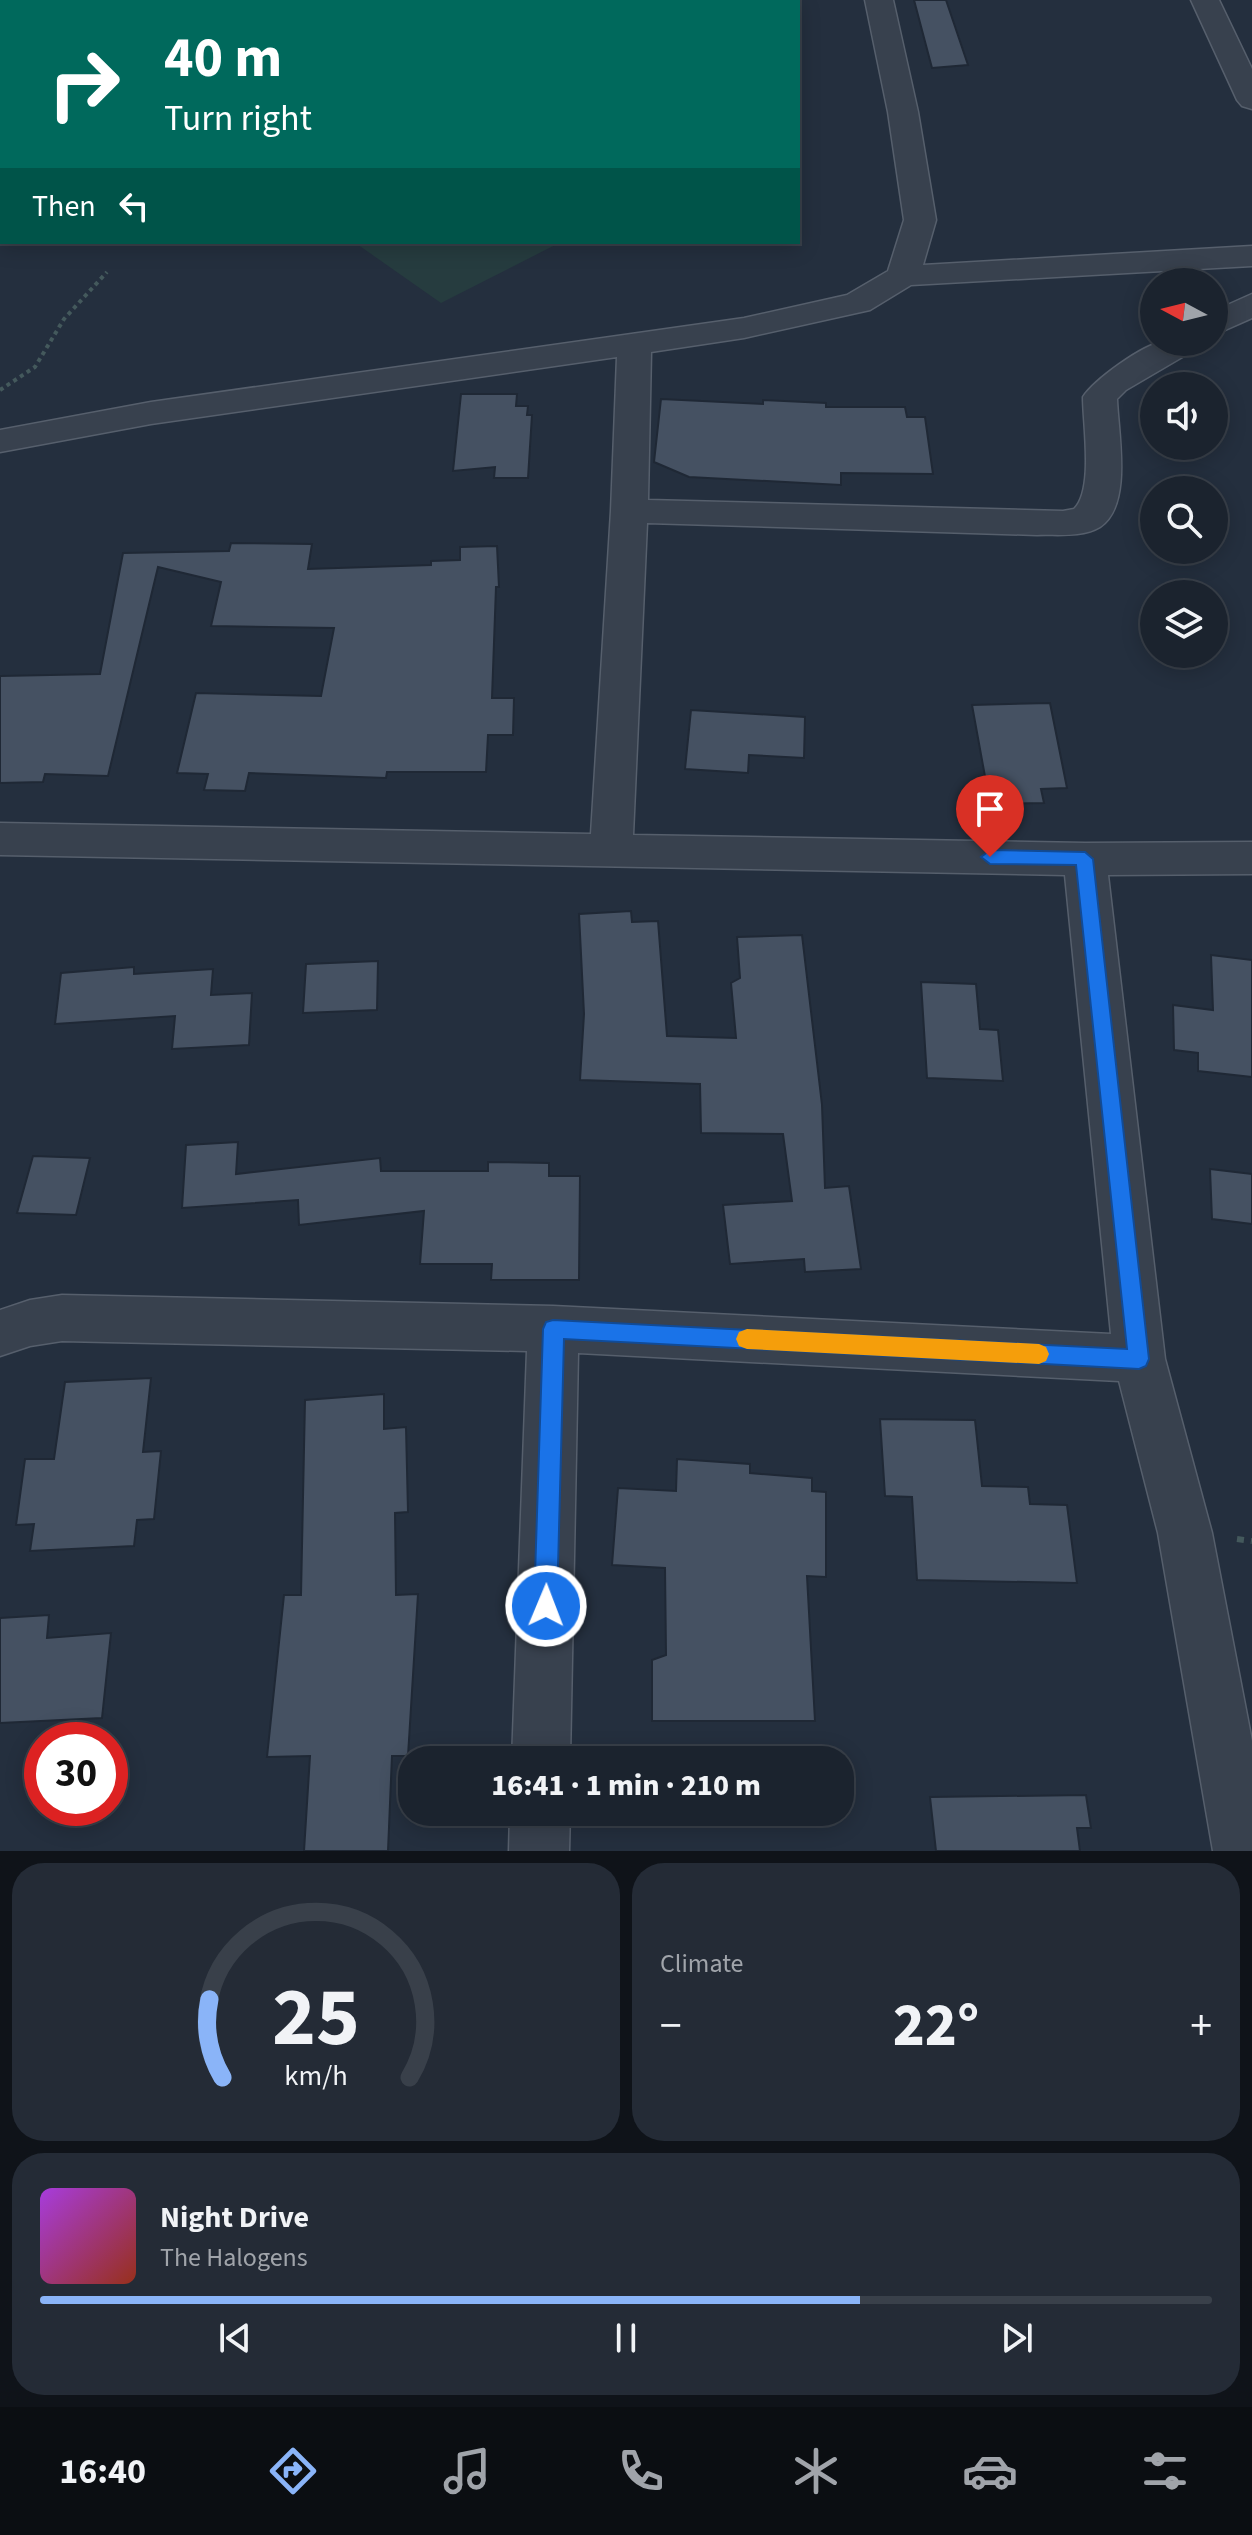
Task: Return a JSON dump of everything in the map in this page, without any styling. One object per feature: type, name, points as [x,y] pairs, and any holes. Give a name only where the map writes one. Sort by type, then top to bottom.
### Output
[{"type":"street","points":[[879,0],[903,112],[920,220],[903,276]]},
{"type":"street","points":[[1205,0],[1252,100]]},
{"type":"street","points":[[0,441],[151,413],[744,328],[858,303],[903,276],[1252,256]]},
{"type":"street","points":[[1228,317],[1252,304]]},
{"type":"street","points":[[611,850],[629,511],[634,343]]},
{"type":"street","points":[[629,511],[1037,523],[1086,520],[1099,508],[1102,487],[1100,397],[1114,383],[1160,356]]},
{"type":"street","points":[[0,839],[1085,859],[1252,858]]},
{"type":"street","points":[[1085,859],[1139,1359],[1185,1533],[1243,1851]]},
{"type":"street","points":[[0,1333],[30,1323],[62,1318],[553,1329],[1139,1359]]},
{"type":"street","points":[[541,1746],[553,1329]]},
{"type":"street","points":[[539,1851],[540,1826]]},
{"type":"path","points":[[0,390],[35,367],[64,319],[107,272]]},
{"type":"green space","points":[[357,244],[557,244],[441,303]]},
{"type":"building","points":[[914,0],[946,0],[968,65],[932,68]]},
{"type":"building","points":[[461,394],[517,394],[516,406],[528,406],[527,415],[532,415],[528,478],[494,478],[495,467],[453,471]]},
{"type":"building","points":[[661,399],[763,404],[763,400],[826,403],[826,407],[905,407],[907,417],[925,417],[933,474],[841,473],[841,485],[689,477],[654,462]]},
{"type":"building","points":[[231,543],[312,544],[308,569],[431,565],[431,561],[460,560],[460,547],[497,546],[499,587],[496,587],[492,698],[514,698],[513,735],[488,735],[486,772],[387,772],[386,778],[249,773],[245,791],[204,790],[208,774],[177,773],[196,693],[321,696],[334,628],[211,626],[221,582],[158,567],[108,776],[45,774],[43,782],[0,783],[0,676],[100,674],[123,553],[229,551]]},
{"type":"building","points":[[1050,703],[1067,788],[1041,789],[1044,803],[990,804],[972,705]]},
{"type":"building","points":[[691,710],[805,717],[804,758],[749,755],[748,773],[685,769]]},
{"type":"building","points":[[631,911],[632,922],[658,921],[667,1036],[736,1038],[731,983],[740,978],[737,937],[802,935],[822,1105],[825,1188],[849,1186],[861,1269],[805,1272],[804,1259],[730,1264],[723,1205],[792,1201],[783,1134],[701,1133],[700,1084],[580,1080],[584,1014],[579,914]]},
{"type":"building","points":[[1211,955],[1252,960],[1252,1077],[1198,1071],[1198,1053],[1174,1050],[1173,1005],[1213,1010]]},
{"type":"building","points":[[378,961],[377,1010],[303,1013],[306,964]]},
{"type":"building","points":[[134,967],[134,974],[213,969],[211,995],[252,993],[249,1045],[172,1049],[175,1016],[55,1024],[61,973]]},
{"type":"building","points":[[921,982],[976,984],[980,1029],[998,1030],[1003,1081],[927,1078]]},
{"type":"building","points":[[238,1142],[236,1174],[380,1158],[381,1171],[488,1171],[488,1162],[549,1163],[549,1176],[580,1176],[579,1280],[491,1280],[492,1264],[420,1264],[424,1211],[299,1225],[298,1200],[182,1208],[186,1145]]},
{"type":"building","points":[[33,1156],[90,1158],[76,1215],[17,1213]]},
{"type":"building","points":[[1210,1169],[1252,1174],[1252,1224],[1212,1219]]},
{"type":"building","points":[[151,1378],[143,1452],[161,1451],[154,1519],[137,1520],[134,1546],[30,1551],[34,1524],[16,1525],[25,1459],[54,1459],[65,1382]]},
{"type":"building","points":[[384,1394],[384,1429],[406,1427],[408,1512],[395,1513],[396,1595],[418,1594],[409,1746],[398,1746],[398,1756],[392,1756],[388,1851],[304,1851],[310,1756],[267,1757],[284,1595],[301,1595],[305,1400]]},
{"type":"building","points":[[880,1419],[975,1420],[982,1486],[1028,1487],[1030,1504],[1067,1505],[1077,1583],[917,1580],[912,1497],[885,1496]]},
{"type":"building","points":[[677,1459],[750,1464],[750,1473],[812,1478],[812,1491],[826,1492],[826,1577],[807,1576],[815,1721],[652,1721],[652,1660],[666,1655],[665,1568],[612,1565],[618,1488],[676,1491]]},
{"type":"building","points":[[49,1615],[47,1638],[111,1633],[102,1718],[0,1723],[0,1618]]},
{"type":"building","points":[[1086,1795],[1091,1828],[1077,1828],[1080,1851],[936,1851],[930,1797]]},
{"type":"slow traffic","points":[[747,1339],[1039,1354]]},
{"type":"route","points":[[546,1606],[553,1329],[1139,1359],[1085,859],[990,857]]}]
